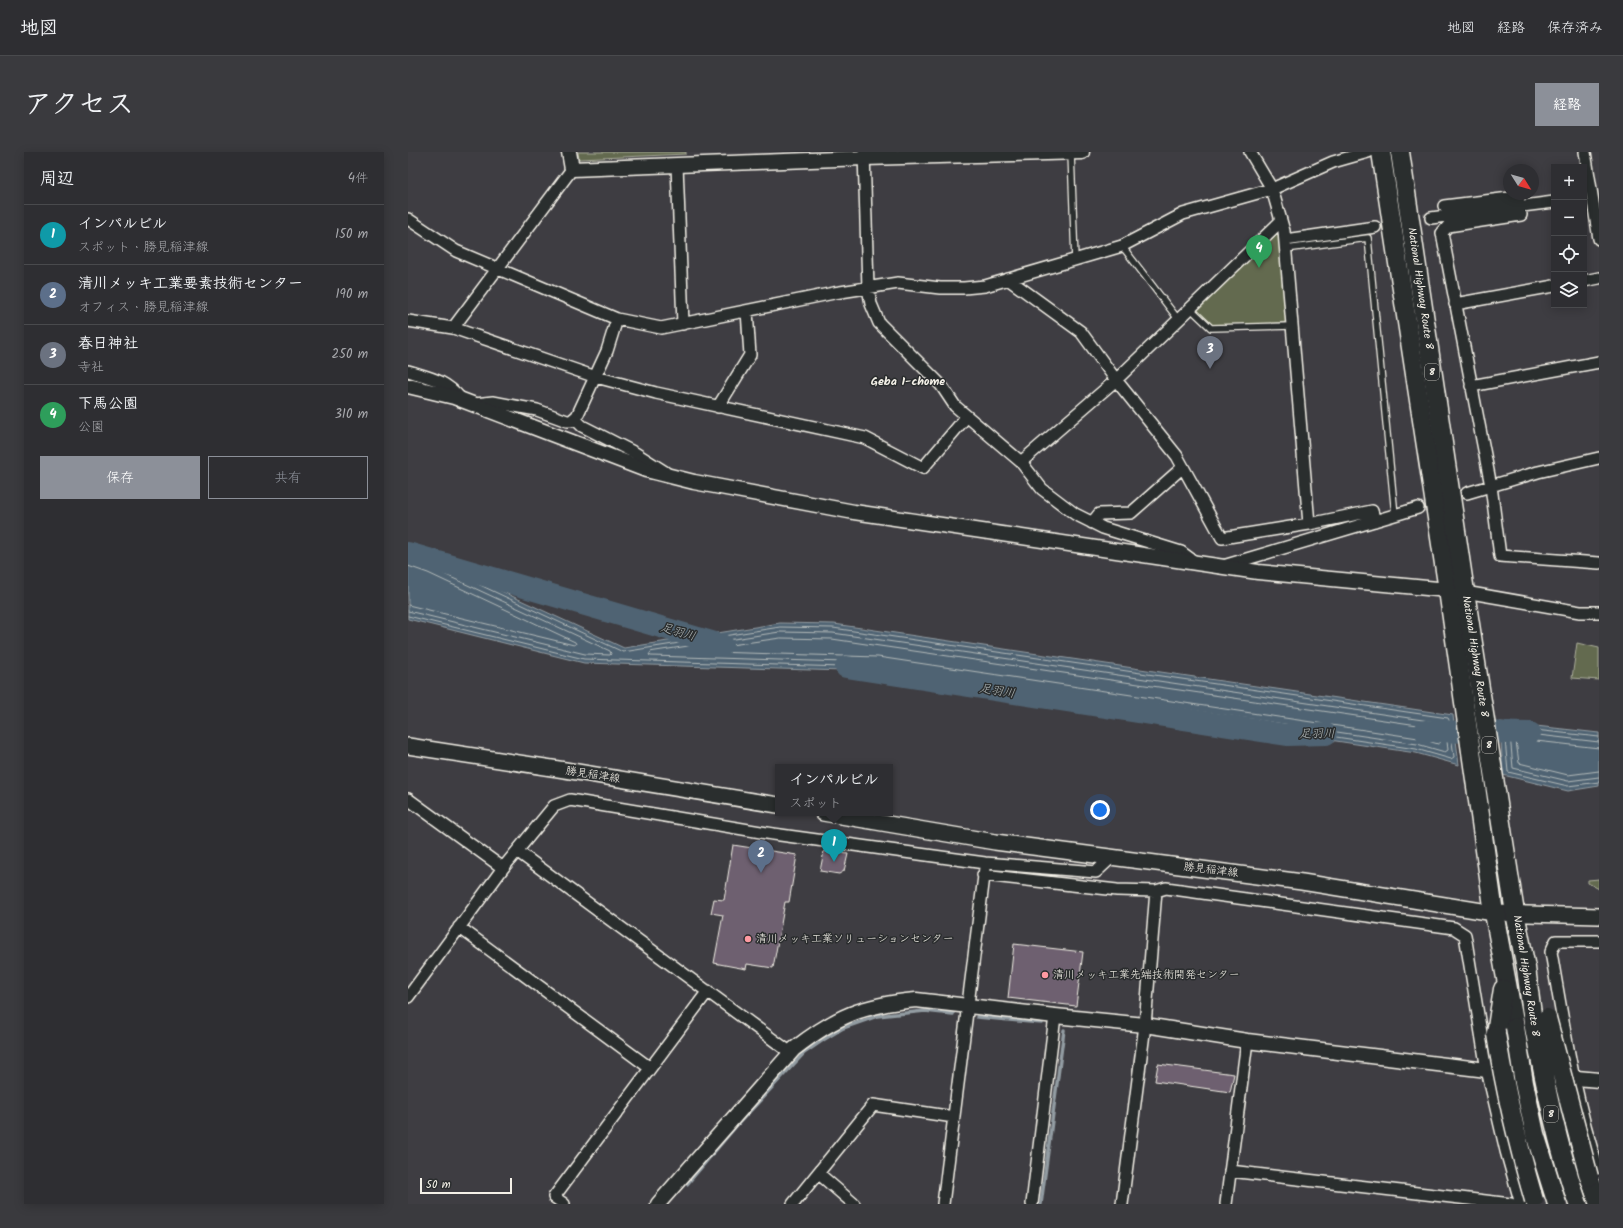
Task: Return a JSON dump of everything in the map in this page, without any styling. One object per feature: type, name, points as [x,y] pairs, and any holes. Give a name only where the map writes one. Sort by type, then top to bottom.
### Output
[{"type":"highway","name":"National Highway Route 8","points":[[1381,152],[1456,591],[1526,968],[1540,1020],[1552,1119],[1578,1204]]},
{"type":"highway","name":"National Highway Route 8","points":[[1400,152],[1456,591],[1493,905],[1524,1083],[1535,1134],[1557,1204]]},
{"type":"highway","name":"8","points":[[1505,976],[1496,1034],[1502,1071],[1530,1203]]},
{"type":"highway","points":[[1540,1020],[1594,1175],[1599,1204]]},
{"type":"main road","name":"勝見稲津線","points":[[408,746],[775,805]]},
{"type":"main road","name":"勝見稲津線","points":[[841,816],[995,842],[1302,882],[1599,916]]},
{"type":"street","points":[[454,328],[572,169],[569,152]]},
{"type":"street","points":[[572,169],[864,155],[1082,152]]},
{"type":"street","points":[[1250,152],[1272,189],[1286,245],[1309,524]]},
{"type":"street","points":[[408,220],[456,251],[498,269],[617,319],[661,328],[898,283],[940,288],[985,286],[1122,246],[1183,214],[1272,189],[1333,162],[1368,152]]},
{"type":"street","points":[[1585,152],[1599,239]]},
{"type":"street","points":[[864,155],[868,288],[871,304],[879,323],[940,385],[955,406],[1021,462],[1042,489],[1075,514],[1103,528],[1181,552],[1196,563]]},
{"type":"street","points":[[677,165],[683,324]]},
{"type":"street","points":[[1444,206],[1518,197],[1520,206],[1520,215],[1448,226],[1442,233],[1491,486],[1500,556],[1599,563]]},
{"type":"street","points":[[1431,218],[1551,202]]},
{"type":"street","points":[[1021,462],[1116,380],[1281,221]]},
{"type":"street","points":[[1286,245],[1375,227]]},
{"type":"street","points":[[1587,280],[1599,278]]},
{"type":"street","points":[[1008,279],[1081,332],[1116,380],[1177,456],[1222,538],[1309,524],[1372,511],[1375,521]]},
{"type":"street","points":[[1455,304],[1551,287]]},
{"type":"street","points":[[718,406],[750,355],[747,311]]},
{"type":"street","points":[[475,404],[492,402],[537,410],[567,421],[571,421],[576,416],[596,377],[607,351],[617,319]]},
{"type":"street","points":[[408,321],[454,328],[596,377],[656,393],[865,438],[923,468],[967,416]]},
{"type":"street","points":[[1471,386],[1599,362]]},
{"type":"street","points":[[408,371],[443,382],[461,399]]},
{"type":"street","points":[[408,386],[461,399],[646,470],[694,482],[854,512],[1196,563],[1353,582],[1456,591],[1580,612],[1599,612]]},
{"type":"street","points":[[576,416],[577,421],[582,426],[635,453],[671,476]]},
{"type":"street","points":[[1468,493],[1538,472],[1599,458]]},
{"type":"street","points":[[1092,523],[1099,514],[1131,513],[1183,467]]},
{"type":"street","points":[[1221,566],[1418,508]]},
{"type":"street","points":[[408,799],[503,868]]},
{"type":"street","points":[[408,997],[503,868],[554,806],[570,800],[773,834],[985,863],[1096,872],[1112,857]]},
{"type":"street","points":[[517,851],[791,1053]]},
{"type":"street","points":[[943,1204],[985,863]]},
{"type":"street","points":[[984,875],[1117,890],[1156,891],[1166,888],[1454,928],[1465,935],[1487,1070],[1506,1151],[1530,1203]]},
{"type":"street","points":[[1122,1204],[1145,1025],[1156,891]]},
{"type":"street","points":[[459,928],[650,1068]]},
{"type":"street","points":[[1594,1175],[1588,1140],[1573,1077],[1551,952],[1556,941],[1599,941]]},
{"type":"street","points":[[564,1204],[554,1197],[708,991]]},
{"type":"street","points":[[658,1204],[791,1053],[813,1034],[838,1019],[874,1006],[916,1000],[1145,1025],[1247,1041],[1487,1070],[1599,1080]]},
{"type":"street","points":[[1032,1204],[1055,1016]]},
{"type":"street","points":[[1226,1204],[1247,1041]]},
{"type":"street","points":[[793,1204],[873,1105],[954,1117]]},
{"type":"street","points":[[1230,1172],[1511,1204]]},
{"type":"street","points":[[818,1173],[854,1204]]},
{"type":"lane","points":[[1071,152],[1075,260]]},
{"type":"lane","points":[[1286,245],[1368,238],[1395,515]]},
{"type":"lane","points":[[1122,246],[1178,319]]},
{"type":"lane","points":[[1190,308],[1211,328],[1292,326]]},
{"type":"green space","points":[[578,152],[686,152],[686,154],[579,159]]},
{"type":"green space","points":[[1278,229],[1288,322],[1212,327],[1194,307]]},
{"type":"green space","points":[[1577,643],[1599,648],[1599,680],[1572,678]]},
{"type":"green space","points":[[1599,879],[1599,889],[1588,883],[1588,880]]},
{"type":"water","points":[[408,550],[434,560],[624,648],[780,623],[834,624],[1453,715],[1459,765],[1416,753],[876,672],[584,663],[408,619]]},
{"type":"water","points":[[1500,722],[1599,733],[1599,786],[1568,791],[1503,775]]},
{"type":"building","points":[[733,845],[797,855],[789,902],[785,902],[773,968],[747,964],[746,969],[714,963],[723,915],[711,913],[714,899],[724,900]]},
{"type":"building","points":[[824,851],[848,854],[844,871],[839,874],[820,871]]},
{"type":"building","name":"清川メッキ工業先端技術開発センター","points":[[1014,944],[1083,952],[1076,1006],[1008,998]]},
{"type":"building","points":[[1158,1064],[1234,1074],[1230,1092],[1155,1081]]},
{"type":"waterway","name":"足羽川","points":[[408,553],[722,645]]},
{"type":"waterway","name":"足羽川","points":[[846,667],[1287,735],[1326,734]]},
{"type":"waterway","name":"足羽川","points":[[1425,731],[1530,733]]},
{"type":"waterway","points":[[687,1184],[736,1126],[804,1053],[823,1040],[843,1028],[877,1016],[925,1011],[953,1014]]},
{"type":"waterway","points":[[977,1017],[1042,1023]]},
{"type":"waterway","points":[[1041,1204],[1064,1030]]},
{"type":"tunnel","points":[[1375,227],[1431,218]]},
{"type":"tunnel","points":[[1418,508],[1467,493]]},
{"type":"place","name":"下馬公園","points":[[1259,268]]},
{"type":"place","name":"春日神社","points":[[1210,369]]},
{"type":"place","name":"インパルビル","points":[[834,862]]},
{"type":"place","name":"清川メッキ工業要素技術センター","points":[[761,873]]},
{"type":"place","name":"清川メッキ工業ソリューションセンター","points":[[748,939]]},
{"type":"place","name":"清川メッキ工業先端技術開発センター","points":[[1045,975]]},
{"type":"district","name":"Geba 1-chome","points":[[908,381]]}]
